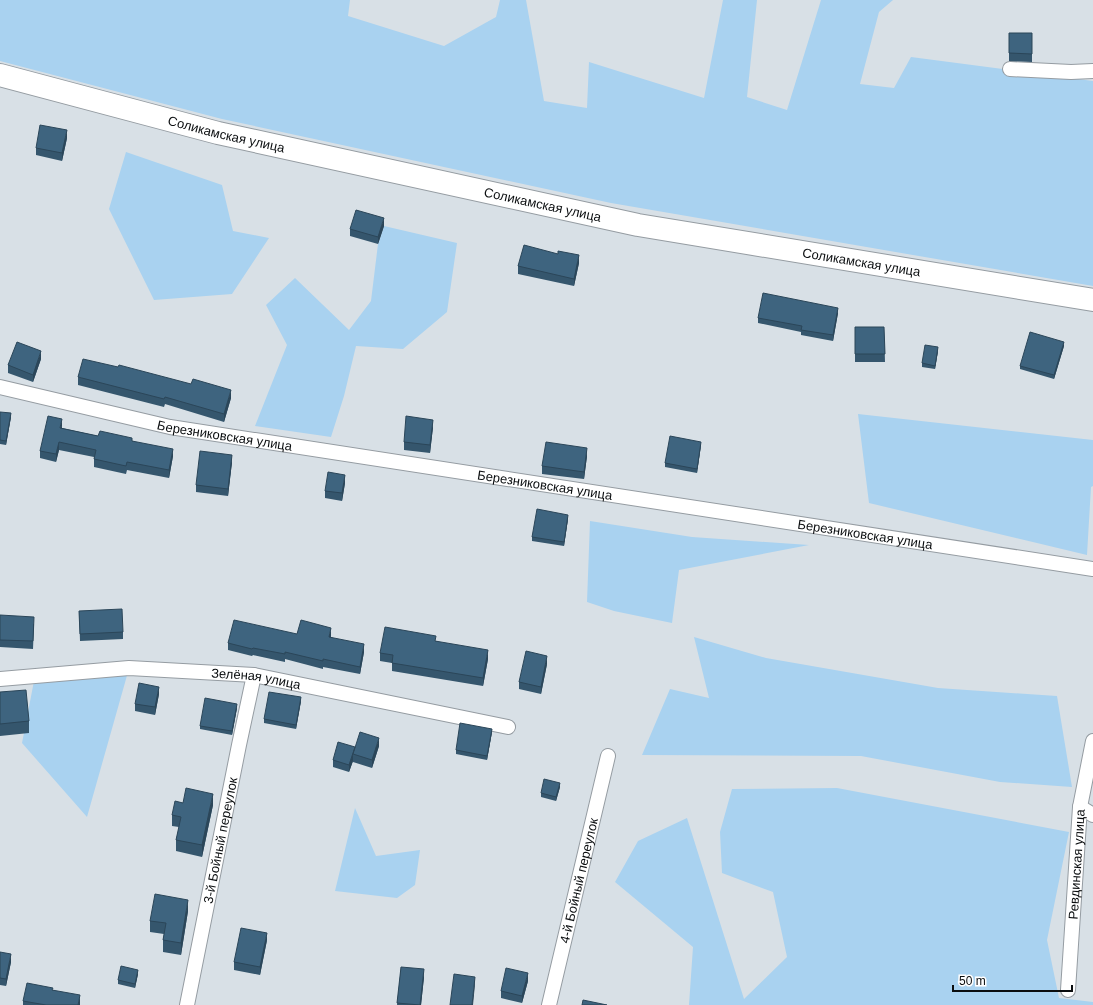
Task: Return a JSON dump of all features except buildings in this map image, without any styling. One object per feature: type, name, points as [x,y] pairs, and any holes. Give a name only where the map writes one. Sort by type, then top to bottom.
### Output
[{"type":"main road","name":"Соликамская улица","points":[[0,75],[218,133],[638,225],[1093,300]]},
{"type":"street","points":[[1010,69],[1071,72],[1093,71]]},
{"type":"street","name":"Березниковская улица","points":[[0,387],[170,427],[1093,569]]},
{"type":"street","name":"Зелёная улица","points":[[0,679],[129,668],[254,676],[508,727]]},
{"type":"street","name":"3-й Бойный переулок","points":[[187,1005],[254,676]]},
{"type":"street","name":"Ревдинская улица","points":[[1068,990],[1080,807],[1093,740]]},
{"type":"street","name":"4-й Бойный переулок","points":[[549,1005],[608,756]]},
{"type":"street","points":[[1080,807],[1093,815]]},
{"type":"shaded area","points":[[0,0],[350,0],[348,16],[444,46],[496,17],[500,0],[526,0],[544,101],[587,108],[589,62],[704,98],[723,0],[757,0],[747,97],[787,110],[821,0],[893,0],[879,12],[860,84],[894,88],[911,57],[1093,81],[1093,286],[611,203],[222,119],[0,61]]},
{"type":"shaded area","points":[[126,152],[222,185],[233,231],[269,238],[232,294],[154,300],[109,209]]},
{"type":"shaded area","points":[[384,226],[457,243],[447,312],[403,349],[356,346],[344,396],[331,437],[255,426],[287,345],[266,305],[295,278],[349,330],[371,301],[378,244]]},
{"type":"shaded area","points":[[858,414],[1093,440],[1093,486],[1091,487],[1087,555],[869,503]]},
{"type":"shaded area","points":[[590,521],[692,537],[809,545],[679,570],[672,623],[614,611],[587,602]]},
{"type":"shaded area","points":[[694,637],[766,658],[938,688],[1057,696],[1072,787],[1000,782],[861,756],[642,755],[670,689],[709,698]]},
{"type":"shaded area","points":[[128,672],[87,817],[22,743],[34,681]]},
{"type":"shaded area","points":[[837,788],[1069,832],[1047,940],[1059,998],[1093,1002],[1093,1005],[689,1005],[693,947],[615,882],[638,841],[687,818],[744,999],[787,957],[773,892],[722,873],[720,832],[732,789]]},
{"type":"shaded area","points":[[355,808],[376,856],[420,850],[415,885],[397,898],[335,891]]}]
